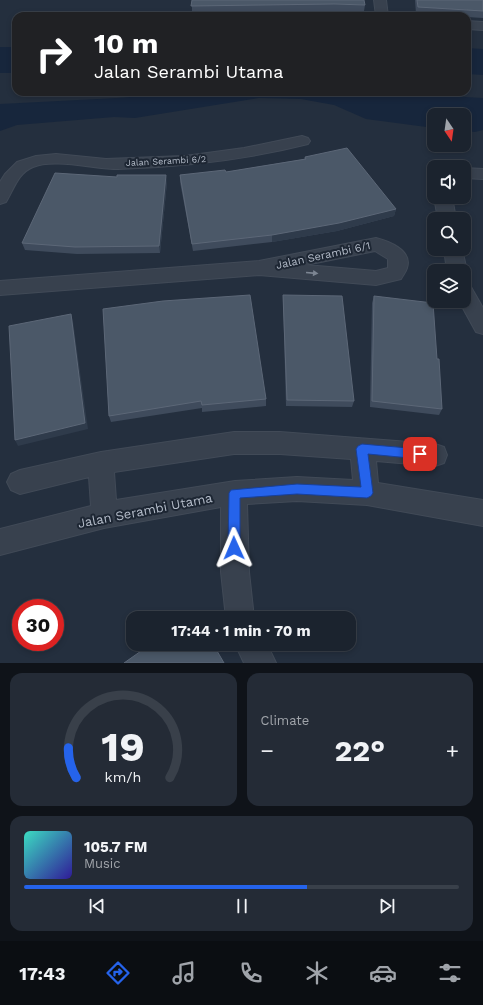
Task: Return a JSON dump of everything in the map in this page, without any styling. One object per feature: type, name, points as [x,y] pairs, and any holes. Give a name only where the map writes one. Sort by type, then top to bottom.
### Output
[{"type":"street","points":[[380,0],[382,12]]},
{"type":"street","points":[[471,25],[483,26]]},
{"type":"street","name":"Jalan Serambi 6/2","points":[[0,198],[13,173],[19,167],[38,160],[50,159],[106,164],[180,162],[251,153],[302,141]]},
{"type":"street","points":[[471,173],[483,174]]},
{"type":"street","name":"Jalan Serambi 6/1","points":[[0,288],[259,268],[376,244],[393,252],[398,261],[398,268],[394,274],[376,278],[259,268]]},
{"type":"street","points":[[471,291],[483,292]]},
{"type":"street","points":[[471,304],[483,326]]},
{"type":"street","points":[[20,482],[101,463],[187,448],[234,444],[280,443],[435,455]]},
{"type":"street","points":[[362,449],[367,493]]},
{"type":"street","points":[[101,463],[104,515]]},
{"type":"street","name":"Jalan Serambi Utama","points":[[0,542],[104,515],[235,493],[297,489],[367,493],[483,513]]},
{"type":"street","points":[[235,493],[235,592],[239,611]]},
{"type":"street","points":[[254,651],[261,663]]},
{"type":"water","points":[[0,47],[12,47],[12,73],[0,73]]},
{"type":"water","points":[[471,48],[483,49],[483,75],[471,74]]},
{"type":"water","points":[[142,96],[448,96],[483,98],[483,130],[471,132],[471,108],[427,108],[427,127],[366,119],[334,105],[301,99],[259,98],[135,118],[114,117],[17,125],[0,131],[0,104]]},
{"type":"building","points":[[192,0],[364,0],[365,5],[191,6]]},
{"type":"building","points":[[417,0],[483,0],[483,11],[418,7]]},
{"type":"building","points":[[347,148],[396,209],[339,223],[272,235],[192,244],[180,175],[225,170],[226,172],[306,159],[305,157]]},
{"type":"building","points":[[55,173],[117,177],[117,175],[166,175],[159,246],[75,247],[22,243]]},
{"type":"building","points":[[250,295],[266,399],[202,405],[201,401],[109,416],[103,309],[163,301]]},
{"type":"building","points":[[283,295],[342,296],[354,401],[287,400]]},
{"type":"building","points":[[374,296],[427,302],[427,308],[433,308],[437,359],[439,359],[442,409],[372,401]]},
{"type":"building","points":[[71,314],[85,423],[15,440],[9,326]]},
{"type":"building","points":[[141,651],[217,651],[224,663],[124,663]]},
{"type":"route","points":[[234,548],[235,493],[297,489],[367,493],[362,449],[420,454]]}]
